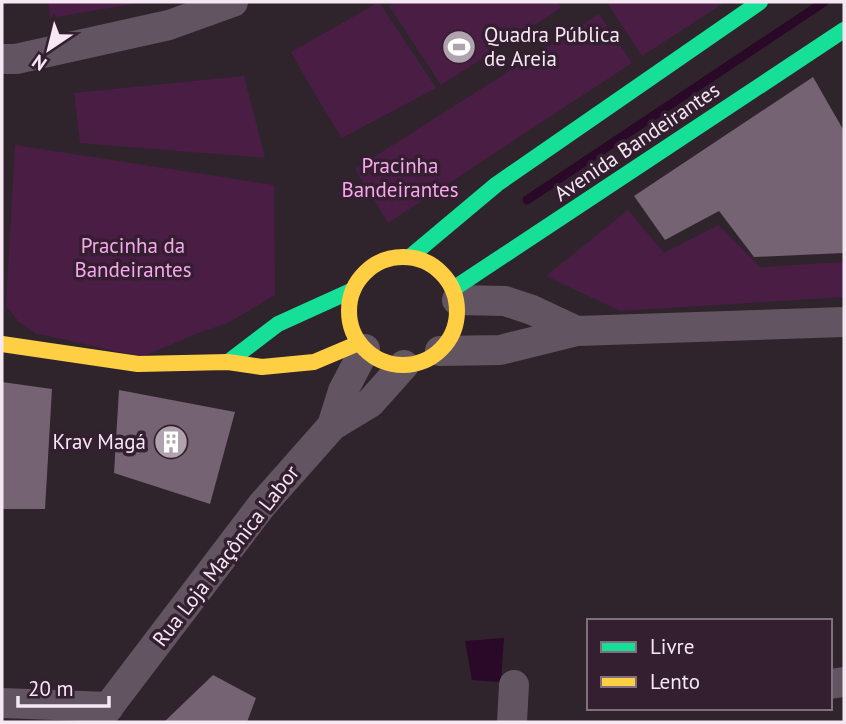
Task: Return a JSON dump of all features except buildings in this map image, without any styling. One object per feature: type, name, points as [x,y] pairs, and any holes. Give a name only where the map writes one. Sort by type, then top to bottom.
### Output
[{"type":"street","points":[[2,59],[16,59],[169,25],[233,2]]},
{"type":"street","name":"Avenida Bandeirantes","points":[[410,257],[497,184],[760,2]]},
{"type":"street","name":"Avenida Bandeirantes","points":[[455,295],[844,30]]},
{"type":"street","points":[[410,257],[436,268],[455,295],[457,319],[451,337],[440,351],[424,361],[404,365],[390,364],[376,358],[362,346],[351,326],[349,308],[353,290],[366,271],[387,259],[410,257]]},
{"type":"street","points":[[228,362],[278,324],[353,290]]},
{"type":"street","points":[[455,295],[505,301],[577,331]]},
{"type":"street","points":[[440,351],[500,349],[577,331],[844,322]]},
{"type":"street","points":[[2,344],[138,364],[228,362],[262,367],[314,362],[362,346]]},
{"type":"street","name":"Rua Loja Maçônica Labor","points":[[332,426],[362,346]]},
{"type":"street","name":"Rua Loja Maçônica Labor","points":[[103,715],[262,505],[332,426],[370,403],[404,365]]},
{"type":"street","points":[[512,722],[514,685]]},
{"type":"street","points":[[2,703],[103,715]]},
{"type":"green space","points":[[48,2],[145,2],[50,18]]},
{"type":"green space","points":[[379,2],[436,88],[342,138],[291,52]]},
{"type":"green space","name":"Quadra Pública de Areia","points":[[396,2],[557,2],[561,8],[441,85],[389,6]]},
{"type":"green space","points":[[725,2],[642,56],[608,4]]},
{"type":"green space","name":"Pracinha Bandeirantes","points":[[599,14],[632,63],[388,223],[355,169]]},
{"type":"green space","points":[[244,76],[265,158],[80,143],[74,93]]},
{"type":"green space","name":"Pracinha da Bandeirantes","points":[[15,145],[274,185],[275,295],[228,323],[142,357],[35,333],[19,322],[6,306]]},
{"type":"green space","points":[[628,210],[664,253],[718,225],[760,267],[844,262],[844,297],[620,311],[546,276]]},
{"type":"shaded area","points":[[504,638],[501,682],[472,680],[465,641]]},
{"type":"waterway","points":[[527,200],[824,2]]},
{"type":"traffic: fast","points":[[410,257],[497,184],[760,2]]},
{"type":"traffic: fast","points":[[453,289],[844,30]]},
{"type":"traffic: fast","points":[[228,362],[278,324],[353,290]]},
{"type":"traffic: slow","points":[[403,257],[424,261],[441,273],[453,290],[457,311],[453,332],[441,349],[424,361],[403,365],[382,361],[365,349],[353,332],[349,311],[353,290],[365,273],[382,261],[403,257]]},
{"type":"traffic: slow","points":[[2,344],[138,364],[228,362],[262,367],[314,362],[359,343]]},
{"type":"place","name":"Quadra Pública de Areia","points":[[459,47]]},
{"type":"place","name":"Krav Magá","points":[[171,442]]}]
